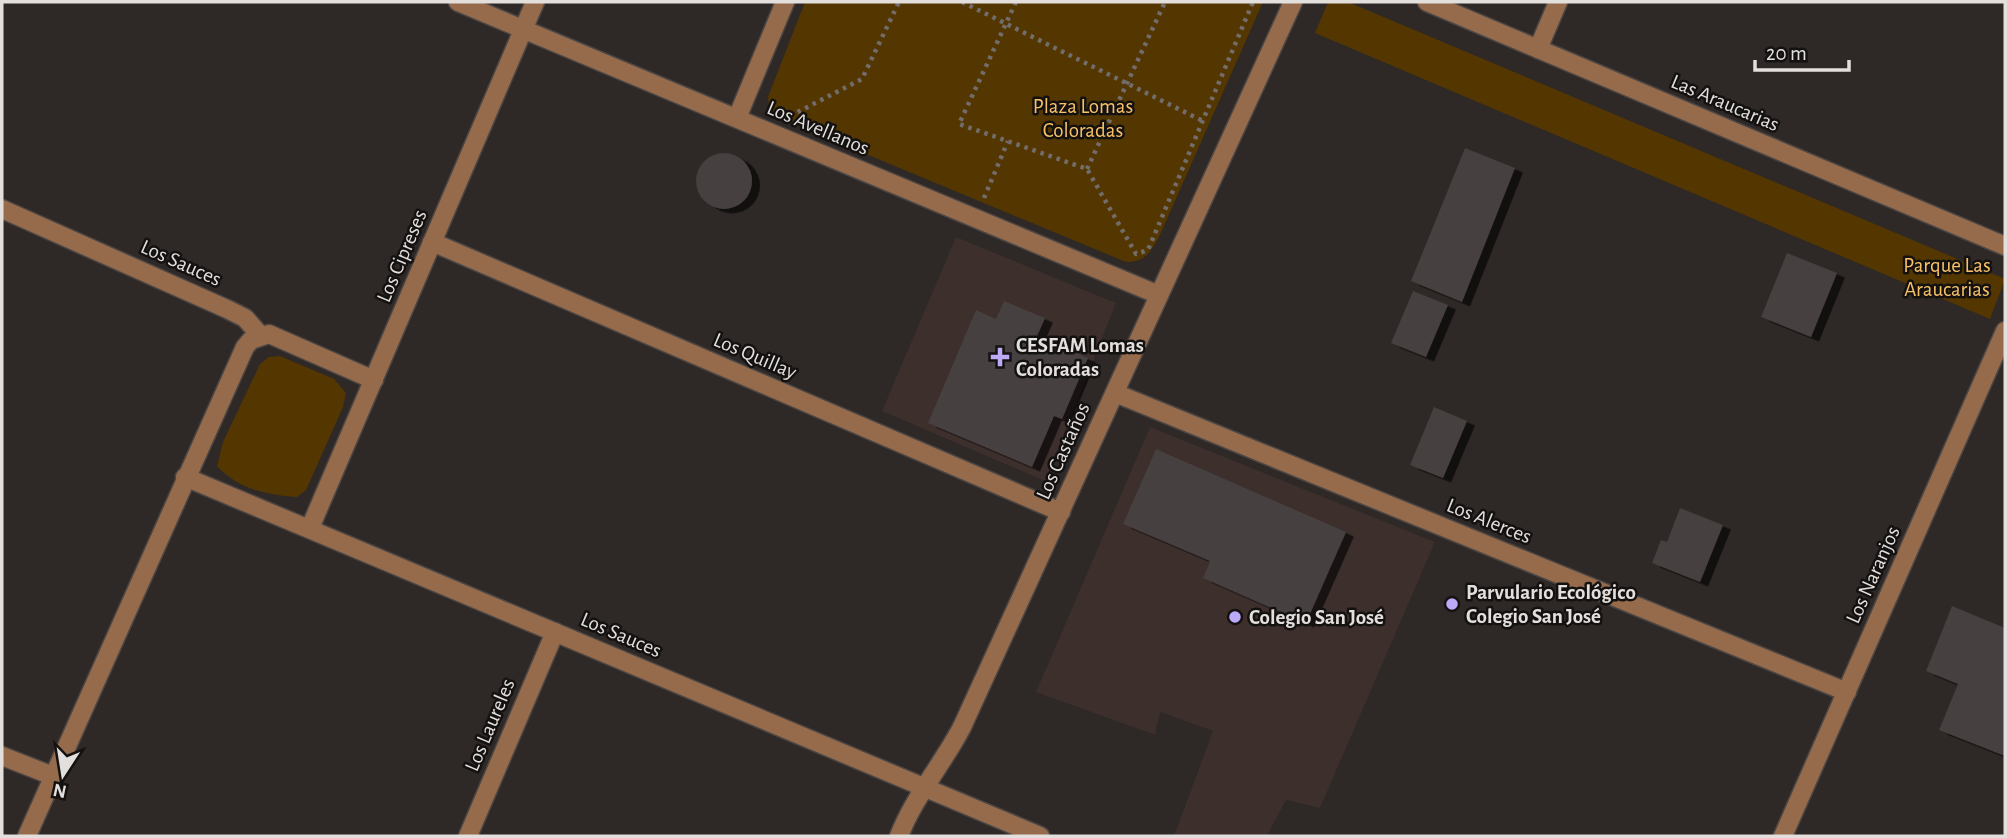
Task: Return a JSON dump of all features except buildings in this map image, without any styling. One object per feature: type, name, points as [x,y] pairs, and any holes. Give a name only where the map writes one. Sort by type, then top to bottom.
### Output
[{"type":"street","name":"Los Avellanos","points":[[458,2],[1159,295]]},
{"type":"street","name":"Los Cipreses","points":[[310,528],[535,2]]},
{"type":"street","points":[[737,118],[785,2]]},
{"type":"street","name":"Los Castaños","points":[[899,836],[907,816],[962,727],[1293,2]]},
{"type":"street","name":"Las Araucarias","points":[[1427,2],[2005,246]]},
{"type":"street","points":[[1538,49],[1558,2]]},
{"type":"street","name":"Los Sauces","points":[[2,209],[227,309],[245,318],[260,335],[277,336],[374,380]]},
{"type":"street","name":"Los Quillay","points":[[432,242],[1061,512]]},
{"type":"street","name":"Los Naranjos","points":[[1783,836],[2005,331]]},
{"type":"street","points":[[27,836],[245,347],[260,335]]},
{"type":"street","name":"Los Alerces","points":[[1115,393],[1847,692]]},
{"type":"street","name":"Los Sauces","points":[[185,477],[1040,836]]},
{"type":"street","name":"Los Laureles","points":[[468,836],[555,632]]},
{"type":"street","points":[[2,756],[53,776]]},
{"type":"path","points":[[762,129],[862,79],[899,2]]},
{"type":"path","points":[[962,2],[1203,121]]},
{"type":"path","points":[[1016,2],[959,124],[1087,169],[1136,254],[1149,250],[1253,2]]},
{"type":"path","points":[[1087,169],[1165,2]]},
{"type":"path","points":[[975,218],[1008,141]]},
{"type":"shaded area","name":"CESFAM Lomas Coloradas","points":[[956,237],[1116,303],[1045,481],[882,411]]},
{"type":"shaded area","name":"Colegio San José","points":[[1150,427],[1435,542],[1320,808],[1286,800],[1267,836],[1174,836],[1213,731],[1160,712],[1155,735],[1036,692]]},
{"type":"green space","name":"Plaza Lomas Coloradas","points":[[805,2],[1263,2],[1159,237],[1146,256],[1126,262],[777,117],[769,107],[768,97]]},
{"type":"green space","name":"Parque Las Araucarias","points":[[1328,2],[1348,2],[2005,279],[1990,319],[1315,33]]},
{"type":"green space","points":[[280,356],[334,379],[346,393],[343,407],[306,490],[297,497],[254,489],[234,480],[217,466],[223,442],[260,364],[269,357]]},
{"type":"place","name":"CESFAM Lomas Coloradas","points":[[1000,357]]},
{"type":"place","name":"Parvulario Ecológico Colegio San José","points":[[1452,604]]},
{"type":"place","name":"Colegio San José","points":[[1235,617]]}]
